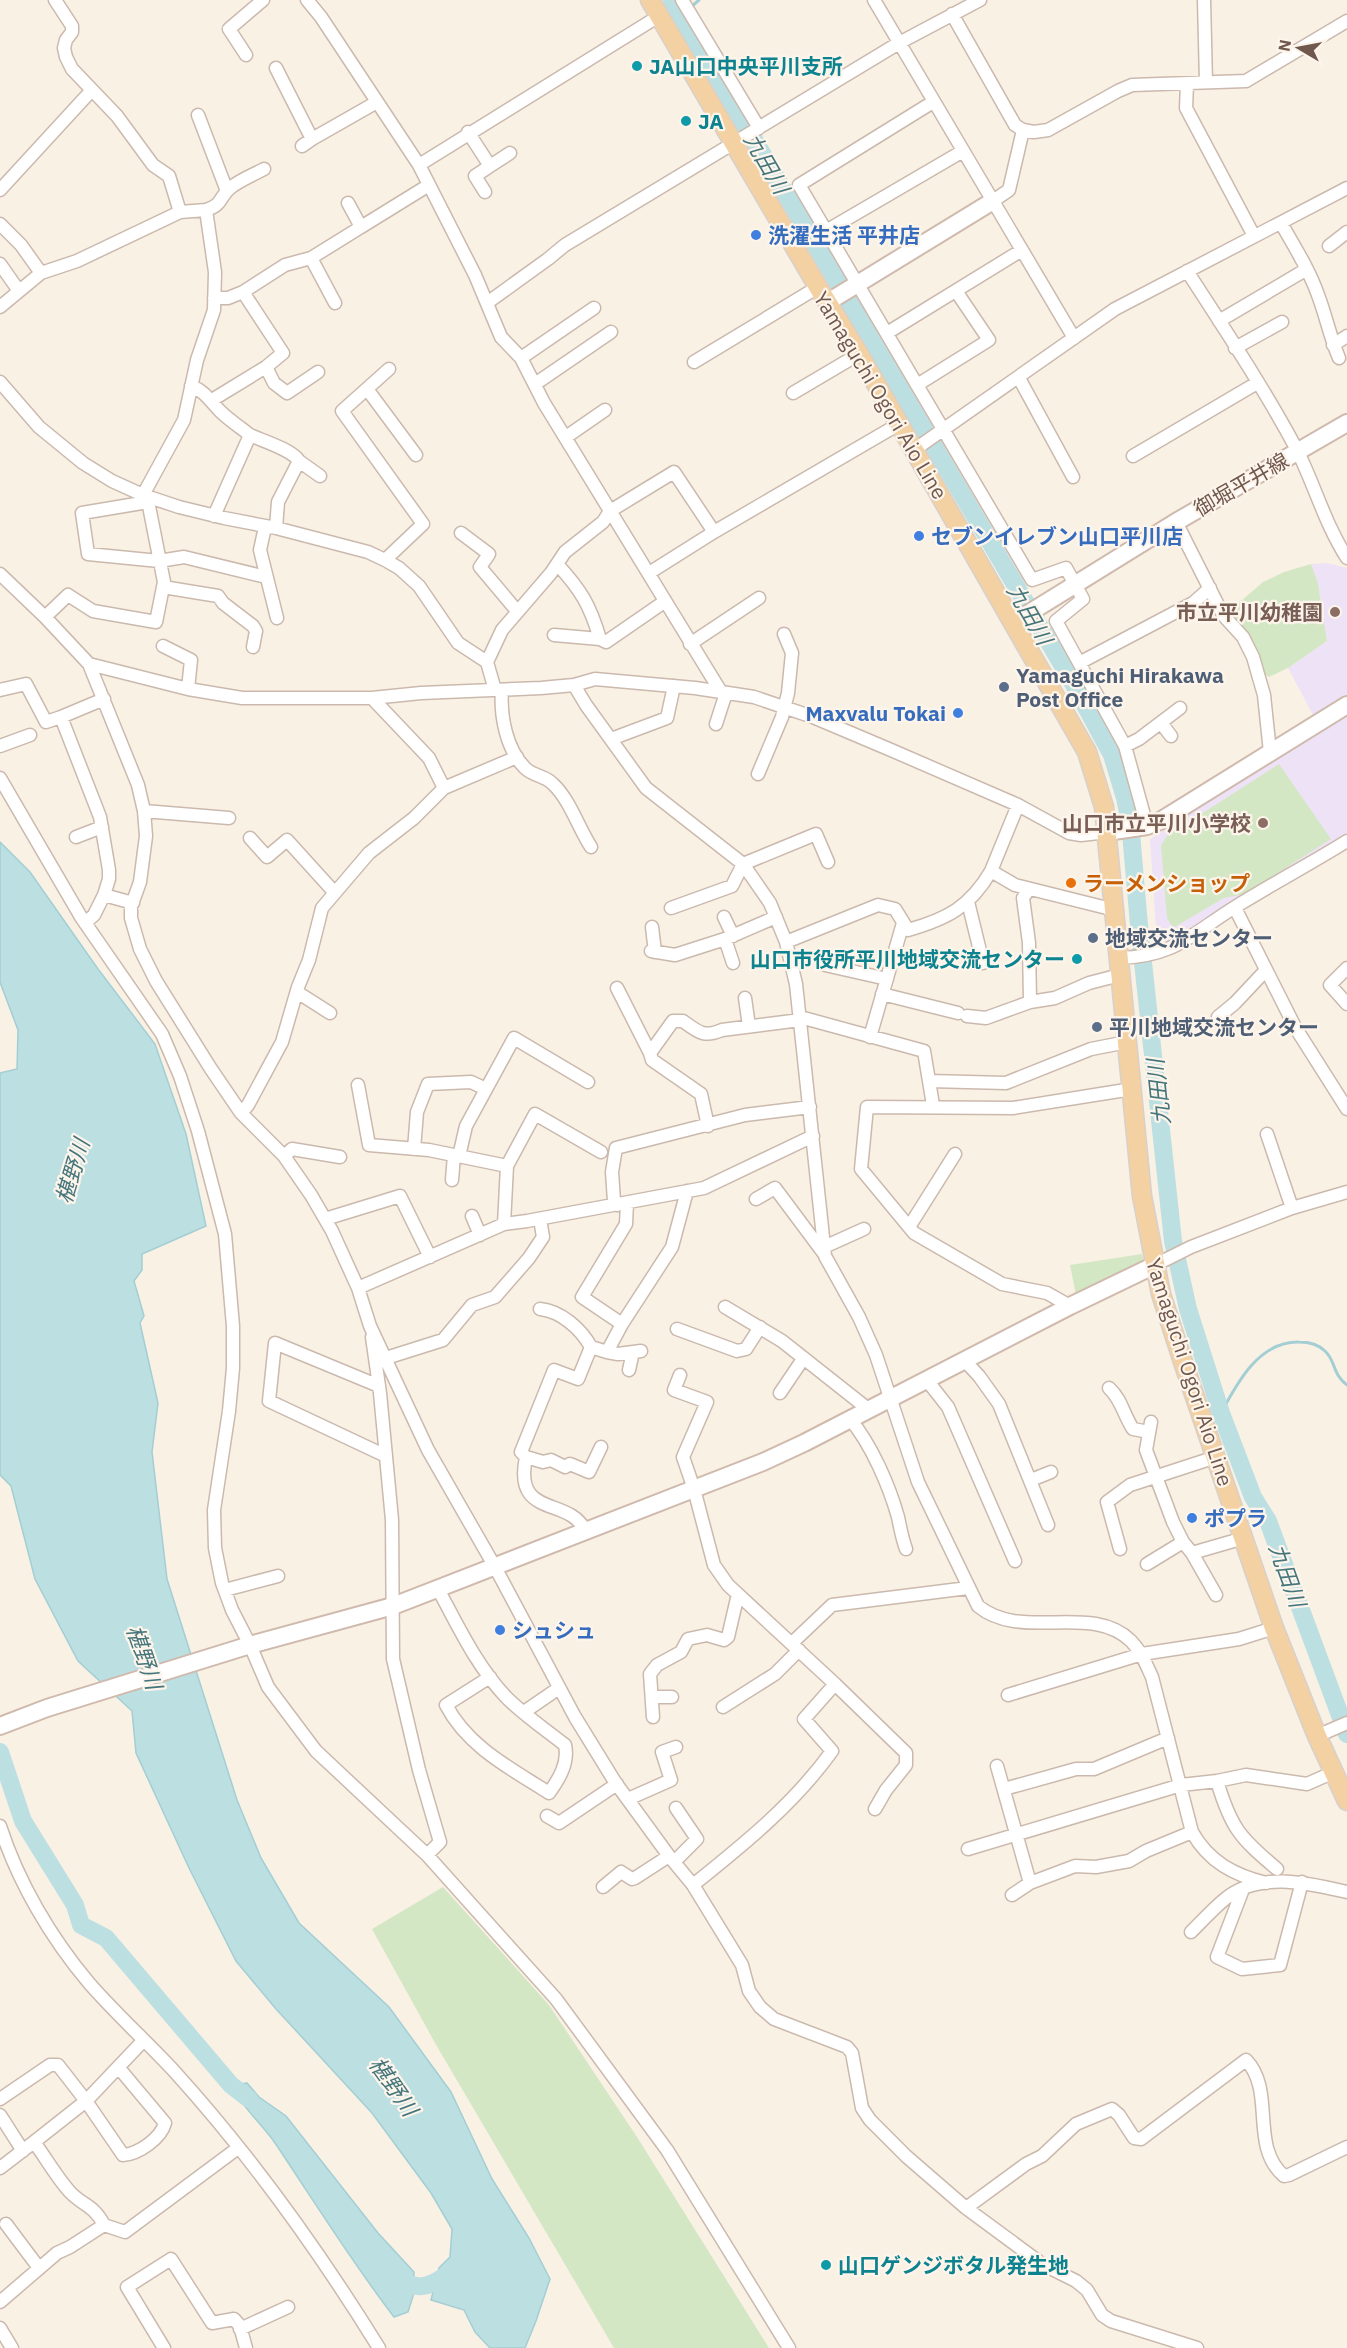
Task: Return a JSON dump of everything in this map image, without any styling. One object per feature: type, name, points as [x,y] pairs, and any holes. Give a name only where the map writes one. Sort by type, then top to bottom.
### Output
[{"type":"main road","name":"Yamaguchi Ogori Aio Line","points":[[655,8],[739,140],[899,424],[918,447],[1019,619],[1088,752],[1113,832],[1115,910],[1123,963],[1127,1042],[1142,1196],[1184,1365],[1274,1628],[1322,1734],[1334,1772],[1347,1801]]},
{"type":"street","points":[[55,0],[72,26],[72,32],[64,48],[72,69],[117,116],[153,165],[169,176],[180,212]]},
{"type":"street","points":[[246,55],[229,29],[263,0]]},
{"type":"street","points":[[307,0],[321,17],[419,165],[475,275],[501,337],[521,358],[544,403],[649,573],[664,602],[723,692],[717,724]]},
{"type":"street","points":[[874,0],[1074,338]]},
{"type":"street","points":[[487,303],[565,245],[899,43],[980,0]]},
{"type":"street","points":[[1204,0],[1206,82]]},
{"type":"street","points":[[686,6],[757,129]]},
{"type":"street","points":[[419,165],[655,8]]},
{"type":"street","points":[[952,14],[1015,125],[1023,130],[1034,132],[1048,130],[1118,91],[1132,86],[1246,81],[1347,21]]},
{"type":"street","points":[[276,68],[307,143],[377,102]]},
{"type":"street","points":[[1187,84],[1186,108],[1254,236]]},
{"type":"street","points":[[0,190],[91,91]]},
{"type":"street","points":[[933,102],[799,185],[1032,580],[1066,568],[1075,583],[1083,599],[1056,621],[1081,662],[1125,746],[1145,827]]},
{"type":"street","points":[[198,115],[227,191]]},
{"type":"street","points":[[694,362],[828,296],[856,285],[1009,190],[1023,130]]},
{"type":"street","points":[[468,132],[490,166]]},
{"type":"street","points":[[826,231],[963,151]]},
{"type":"street","points":[[484,192],[475,176],[510,153]]},
{"type":"street","points":[[0,307],[41,273],[115,245],[180,212],[215,208],[227,191],[264,169]]},
{"type":"street","points":[[214,298],[228,298],[243,292],[285,265],[311,258],[429,185]]},
{"type":"street","points":[[918,447],[944,431],[1115,309],[1347,188]]},
{"type":"street","points":[[348,203],[361,227]]},
{"type":"street","points":[[45,617],[68,595],[93,611],[156,622],[163,587],[146,498],[184,420],[197,360],[214,310],[215,272],[206,210]]},
{"type":"street","points":[[1281,223],[1307,268],[1339,358]]},
{"type":"street","points":[[0,224],[21,245],[41,273]]},
{"type":"street","points":[[1329,246],[1347,232]]},
{"type":"street","points":[[887,333],[1022,250]]},
{"type":"street","points":[[311,258],[335,303]]},
{"type":"street","points":[[0,264],[19,291]]},
{"type":"street","points":[[1219,321],[1307,268]]},
{"type":"street","points":[[1187,271],[1297,452],[1335,540],[1347,558]]},
{"type":"street","points":[[917,386],[989,340],[956,291]]},
{"type":"street","points":[[212,400],[266,367],[283,353],[243,292]]},
{"type":"street","points":[[521,358],[594,308]]},
{"type":"street","points":[[1235,348],[1282,322]]},
{"type":"street","points":[[535,384],[612,332]]},
{"type":"street","points":[[1333,345],[1347,336]]},
{"type":"street","points":[[793,393],[859,354]]},
{"type":"street","points":[[266,367],[274,383],[287,393],[318,372]]},
{"type":"street","points":[[385,560],[423,524],[342,411],[389,369]]},
{"type":"street","points":[[1019,378],[1073,477]]},
{"type":"street","points":[[0,382],[39,427],[82,463],[146,498],[368,552],[399,568],[419,586],[458,643],[487,662],[499,690],[506,732],[517,757],[525,768],[554,784],[579,823],[591,847]]},
{"type":"street","points":[[1134,456],[1257,383]]},
{"type":"street","points":[[191,386],[199,389],[250,435],[298,457],[299,461],[320,476]]},
{"type":"street","points":[[367,389],[416,455]]},
{"type":"street","points":[[566,438],[605,410]]},
{"type":"street","name":"御堀平井線","points":[[1019,619],[1176,522],[1347,423]]},
{"type":"street","points":[[649,573],[714,532],[899,424]]},
{"type":"street","points":[[214,516],[250,435]]},
{"type":"street","points":[[277,618],[260,550],[271,527],[278,502],[299,461]]},
{"type":"street","points":[[487,662],[502,630],[565,552],[603,522],[610,511],[674,472],[714,532]]},
{"type":"street","points":[[146,498],[82,513],[88,554],[159,561],[184,557],[266,576]]},
{"type":"street","points":[[1176,522],[1223,615],[1243,637],[1253,657],[1264,695],[1270,752]]},
{"type":"street","points":[[461,533],[489,554],[480,567],[517,611]]},
{"type":"street","points":[[556,564],[579,589],[593,614],[600,639]]},
{"type":"street","points":[[0,575],[45,617],[89,664],[138,785],[147,836],[145,859],[131,918],[135,935],[156,981],[241,1113],[284,1156],[334,1234],[358,1288],[370,1326],[386,1456],[392,1520],[393,1659],[419,1770],[440,1842],[428,1855]]},
{"type":"street","points":[[163,587],[218,596],[223,603],[253,626],[256,631],[253,647]]},
{"type":"street","points":[[1081,662],[1192,603],[1210,588]]},
{"type":"street","points":[[690,644],[759,598]]},
{"type":"street","points":[[554,635],[600,639],[606,642],[664,602]]},
{"type":"street","points":[[758,774],[785,707],[792,652],[784,634]]},
{"type":"street","points":[[163,646],[196,663],[188,689]]},
{"type":"street","points":[[89,664],[188,689],[242,698],[372,698],[421,693],[574,685],[595,679],[674,686],[754,697],[823,721],[1018,805],[1069,832],[1081,835],[1145,827],[1174,814],[1347,705]]},
{"type":"street","points":[[0,690],[26,684],[46,722],[104,699]]},
{"type":"street","points":[[574,685],[646,788],[743,864],[770,903],[786,942],[795,984],[825,1251]]},
{"type":"street","points":[[611,739],[668,718],[674,686]]},
{"type":"street","points":[[372,698],[429,758],[444,788]]},
{"type":"street","points":[[1125,746],[1139,739],[1180,708]]},
{"type":"street","points":[[61,717],[102,827],[109,879],[94,915],[85,923]]},
{"type":"street","points":[[1161,723],[1171,736]]},
{"type":"street","points":[[0,746],[30,735]]},
{"type":"street","points":[[241,1113],[248,1105],[282,1042],[309,960],[322,908],[369,853],[414,818],[444,788],[517,757]]},
{"type":"street","points":[[0,778],[85,923],[162,1034],[180,1076],[198,1131],[225,1234],[231,1279],[233,1368],[214,1510],[215,1548],[225,1590],[246,1646],[268,1686],[316,1750],[428,1855],[556,1999],[661,2140],[789,2348]]},
{"type":"street","points":[[786,942],[878,905],[895,909],[908,930],[937,922],[968,902],[981,889],[991,871],[1018,805]]},
{"type":"street","points":[[144,811],[229,818]]},
{"type":"street","points":[[76,837],[102,827]]},
{"type":"street","points":[[670,908],[732,886],[743,864],[816,834],[828,862]]},
{"type":"street","points":[[250,838],[267,857],[287,840],[334,893]]},
{"type":"street","points":[[882,994],[962,1015],[986,1017],[1030,1002],[1056,998],[1089,983],[1123,963],[1155,955],[1183,943],[1235,908],[1347,842]]},
{"type":"street","points":[[991,871],[1015,885],[1115,910]]},
{"type":"street","points":[[1029,889],[1023,898],[1029,943],[1030,1002]]},
{"type":"street","points":[[104,895],[133,903]]},
{"type":"street","points":[[968,902],[983,963]]},
{"type":"street","points":[[1235,908],[1295,1027],[1347,1109]]},
{"type":"street","points":[[724,917],[733,963]]},
{"type":"street","points":[[652,927],[653,951],[675,955],[729,937],[776,917]]},
{"type":"street","points":[[870,1036],[903,923]]},
{"type":"street","points":[[825,965],[887,979]]},
{"type":"street","points":[[1347,968],[1330,985],[1347,1004]]},
{"type":"street","points":[[1218,1017],[1235,1003],[1266,970]]},
{"type":"street","points":[[618,988],[652,1060],[701,1094],[708,1126]]},
{"type":"street","points":[[297,992],[330,1014]]},
{"type":"street","points":[[745,998],[749,1026]]},
{"type":"street","points":[[650,1053],[673,1022],[683,1021],[698,1032],[711,1035],[722,1030],[800,1018],[924,1051],[933,1105]]},
{"type":"street","points":[[452,1180],[456,1156],[466,1126],[514,1038],[588,1082]]},
{"type":"street","points":[[929,1082],[1006,1083],[1091,1049],[1127,1042]]},
{"type":"street","points":[[414,1149],[417,1112],[428,1084],[471,1082],[486,1089]]},
{"type":"street","points":[[358,1085],[369,1145],[414,1149],[507,1166]]},
{"type":"street","points":[[1070,1306],[1047,1293],[1002,1284],[914,1233],[861,1169],[867,1107],[1013,1108],[1132,1089]]},
{"type":"street","points":[[622,1204],[614,1201],[612,1172],[616,1148],[746,1115],[810,1107]]},
{"type":"street","points":[[504,1224],[507,1166],[537,1111],[601,1152]]},
{"type":"street","points":[[1266,1134],[1292,1208]]},
{"type":"street","points":[[358,1288],[504,1224],[704,1188],[813,1136]]},
{"type":"street","points":[[284,1156],[292,1149],[340,1157]]},
{"type":"street","points":[[909,1227],[955,1154]]},
{"type":"street","points":[[756,1199],[775,1188],[825,1251],[876,1355],[918,1482],[978,1606],[990,1616],[1023,1623],[1092,1624],[1121,1634],[1142,1654],[1152,1677],[1192,1832],[1198,1843],[1220,1865],[1243,1877],[1266,1883]]},
{"type":"street","points":[[607,1352],[622,1324],[672,1247],[687,1191]]},
{"type":"street","points":[[2,1724],[246,1646],[393,1606],[694,1489],[794,1448],[963,1360],[1160,1262],[1292,1208],[1347,1192]]},
{"type":"street","points":[[325,1219],[400,1196],[430,1257]]},
{"type":"street","points":[[622,1204],[626,1224],[582,1298],[622,1324]]},
{"type":"street","points":[[472,1216],[480,1235]]},
{"type":"street","points":[[386,1358],[443,1340],[472,1305],[495,1297],[529,1258],[543,1237],[540,1219]]},
{"type":"street","points":[[825,1251],[864,1229]]},
{"type":"street","points":[[725,1307],[760,1327],[868,1409]]},
{"type":"street","points":[[540,1309],[558,1313],[586,1339],[591,1347],[618,1354],[637,1351],[629,1370]]},
{"type":"street","points":[[370,1326],[436,1465],[495,1567],[559,1688],[617,1784],[671,1859],[693,1885],[742,1965],[749,1991],[760,2007],[774,2019],[847,2047],[852,2053],[862,2108],[870,2120],[906,2156],[966,2208],[1042,2264],[1076,2281],[1087,2290],[1102,2315],[1111,2321],[1197,2348]]},
{"type":"street","points":[[677,1329],[737,1351],[746,1349],[760,1327]]},
{"type":"street","points":[[379,1386],[274,1343],[269,1401],[386,1456]]},
{"type":"street","points":[[591,1347],[578,1379],[554,1370],[521,1452],[526,1457],[543,1462],[551,1460],[565,1467],[570,1464],[593,1474],[601,1447]]},
{"type":"street","points":[[780,1393],[803,1359]]},
{"type":"street","points":[[963,1360],[979,1376],[999,1404],[1048,1525]]},
{"type":"street","points":[[681,1375],[673,1395],[707,1402],[683,1457],[714,1565],[720,1576],[906,1753],[906,1765],[886,1790],[875,1809]]},
{"type":"street","points":[[926,1379],[948,1407],[1015,1561]]},
{"type":"street","points":[[1109,1388],[1119,1397],[1124,1415],[1133,1429],[1150,1427],[1146,1450],[1157,1475],[1165,1504],[1183,1542],[1192,1553],[1216,1595]]},
{"type":"street","points":[[850,1419],[862,1434],[881,1473],[898,1518],[906,1549]]},
{"type":"street","points":[[526,1457],[523,1484],[547,1507],[572,1515],[581,1521],[585,1530]]},
{"type":"street","points":[[1120,1549],[1107,1502],[1130,1485],[1216,1457]]},
{"type":"street","points":[[1031,1480],[1051,1472]]},
{"type":"street","points":[[1192,1553],[1244,1538]]},
{"type":"street","points":[[1147,1564],[1183,1542]]},
{"type":"street","points":[[225,1590],[278,1576]]},
{"type":"street","points":[[723,1707],[775,1674],[832,1605],[968,1588]]},
{"type":"street","points":[[438,1589],[466,1641],[490,1677],[508,1698],[565,1745],[567,1754],[560,1777],[549,1793],[480,1749],[452,1717],[446,1705],[490,1677]]},
{"type":"street","points":[[652,1717],[650,1674],[652,1669],[681,1652],[688,1639],[707,1635],[724,1640],[728,1638],[738,1594]]},
{"type":"street","points":[[1008,1695],[1142,1654],[1239,1639],[1274,1628]]},
{"type":"street","points":[[693,1885],[789,1804],[814,1777],[832,1751],[804,1719],[835,1684]]},
{"type":"street","points":[[524,1712],[559,1688]]},
{"type":"street","points":[[652,1698],[672,1697]]},
{"type":"street","points":[[1322,1734],[1347,1723]]},
{"type":"street","points":[[1004,1789],[1076,1769],[1094,1769],[1168,1738]]},
{"type":"street","points":[[628,1799],[674,1779],[662,1752],[676,1747]]},
{"type":"street","points":[[997,1766],[1030,1883]]},
{"type":"street","points":[[968,1849],[1181,1785],[1246,1775],[1307,1784],[1334,1772]]},
{"type":"street","points":[[1217,1781],[1234,1828],[1253,1849],[1277,1869]]},
{"type":"street","points":[[547,1816],[559,1823],[617,1784]]},
{"type":"street","points":[[603,1887],[621,1872],[632,1879],[635,1878],[671,1859],[700,1836],[676,1808]]},
{"type":"street","points":[[0,1826],[28,1893],[53,1933],[88,1981],[174,2071],[238,2148],[308,2239],[379,2348]]},
{"type":"street","points":[[1012,1895],[1030,1883],[1075,1866],[1096,1867],[1129,1862],[1146,1851],[1192,1832]]},
{"type":"street","points":[[1243,1889],[1217,1957],[1242,1968],[1280,1965],[1302,1882]]},
{"type":"street","points":[[1191,1932],[1226,1898],[1243,1889],[1266,1883],[1302,1882],[1347,1892]]},
{"type":"street","points":[[0,2168],[86,2101],[143,2041]]},
{"type":"street","points":[[966,2208],[1026,2164],[1042,2156],[1076,2124],[1112,2109],[1119,2115],[1134,2138],[1141,2139],[1246,2060],[1252,2066],[1263,2101],[1263,2132],[1266,2146],[1284,2176],[1347,2147]]},
{"type":"street","points":[[0,2099],[50,2065],[58,2065],[123,2155],[134,2154],[163,2132],[165,2123],[118,2067]]},
{"type":"street","points":[[0,2115],[23,2151]]},
{"type":"street","points":[[34,2142],[71,2194],[87,2203],[104,2224],[125,2232],[238,2148]]},
{"type":"street","points":[[6,2224],[39,2268]]},
{"type":"street","points":[[1,2300],[57,2253],[104,2224]]},
{"type":"street","points":[[164,2348],[127,2287],[171,2259],[212,2323],[234,2319],[240,2328],[246,2348]]},
{"type":"street","points":[[240,2328],[288,2307]]},
{"type":"street","points":[[0,2328],[12,2348]]},
{"type":"shaded area","name":"市立平川幼稚園","points":[[1327,563],[1347,568],[1347,696],[1314,717],[1288,668],[1327,641],[1318,583],[1311,564]]},
{"type":"shaded area","name":"山口市立平川小学校","points":[[1347,715],[1347,833],[1159,949],[1150,839]]},
{"type":"green space","points":[[1311,564],[1318,583],[1327,641],[1288,668],[1269,677],[1260,671],[1226,614],[1263,582],[1284,572]]},
{"type":"green space","name":"山口市立平川小学校","points":[[1279,764],[1331,839],[1245,894],[1224,898],[1173,928],[1167,918],[1161,845],[1167,836]]},
{"type":"green space","points":[[1142,1254],[1145,1266],[1076,1295],[1070,1265]]},
{"type":"green space","points":[[443,1887],[549,2005],[637,2137],[769,2348],[614,2348],[435,2043],[372,1929]]},
{"type":"water","name":"椹野川","points":[[0,842],[30,872],[98,969],[155,1044],[186,1134],[206,1226],[142,1254],[142,1270],[134,1281],[144,1316],[140,1323],[158,1403],[152,1452],[167,1579],[237,1800],[261,1858],[299,1923],[389,2007],[451,2092],[492,2179],[529,2238],[550,2279],[525,2348],[490,2348],[475,2332],[464,2310],[431,2300],[439,2268],[450,2257],[452,2229],[431,2193],[372,2113],[276,2009],[236,1961],[189,1868],[136,1753],[132,1711],[78,1661],[35,1579],[11,1486],[0,1475],[0,1073],[17,1069],[18,1030],[0,982]]},
{"type":"water","points":[[247,2083],[259,2097],[286,2116],[378,2233],[414,2272],[413,2296],[408,2312],[394,2317],[348,2253],[275,2143],[240,2100],[231,2085]]},
{"type":"waterway","name":"九田川","points":[[672,0],[1077,690],[1112,755],[1130,822],[1173,1241],[1188,1309],[1221,1413],[1253,1497],[1268,1521],[1347,1734]]},
{"type":"waterway","points":[[691,7],[699,0]]},
{"type":"waterway","points":[[1221,1413],[1234,1389],[1251,1366],[1272,1348],[1285,1344],[1306,1342],[1316,1345],[1328,1355],[1342,1381],[1347,1385]]},
{"type":"waterway","points":[[0,1752],[23,1821],[75,1905],[81,1925],[106,1938],[231,2085],[249,2099]]},
{"type":"waterway","points":[[392,2275],[409,2285],[425,2286],[439,2280],[455,2268]]},
{"type":"place","name":"JA山口中央平川支所","points":[[637,66]]},
{"type":"place","name":"JA","points":[[686,121]]},
{"type":"place","name":"洗濯生活 平井店","points":[[756,235]]},
{"type":"place","name":"セブンイレブン山口平川店","points":[[919,536]]},
{"type":"place","name":"市立平川幼稚園","points":[[1335,612]]},
{"type":"place","name":"Yamaguchi Hirakawa Post Office","points":[[1004,687]]},
{"type":"place","name":"Maxvalu Tokai","points":[[958,713]]},
{"type":"place","name":"山口市立平川小学校","points":[[1263,823]]},
{"type":"place","name":"ラーメンショップ","points":[[1071,883]]},
{"type":"place","name":"地域交流センター","points":[[1093,938]]},
{"type":"place","name":"山口市役所平川地域交流センター","points":[[1077,959]]},
{"type":"place","name":"平川地域交流センター","points":[[1097,1027]]},
{"type":"place","name":"ポプラ","points":[[1192,1518]]},
{"type":"place","name":"シュシュ","points":[[500,1630]]},
{"type":"place","name":"山口ゲンジボタル発生地","points":[[826,2265]]}]
